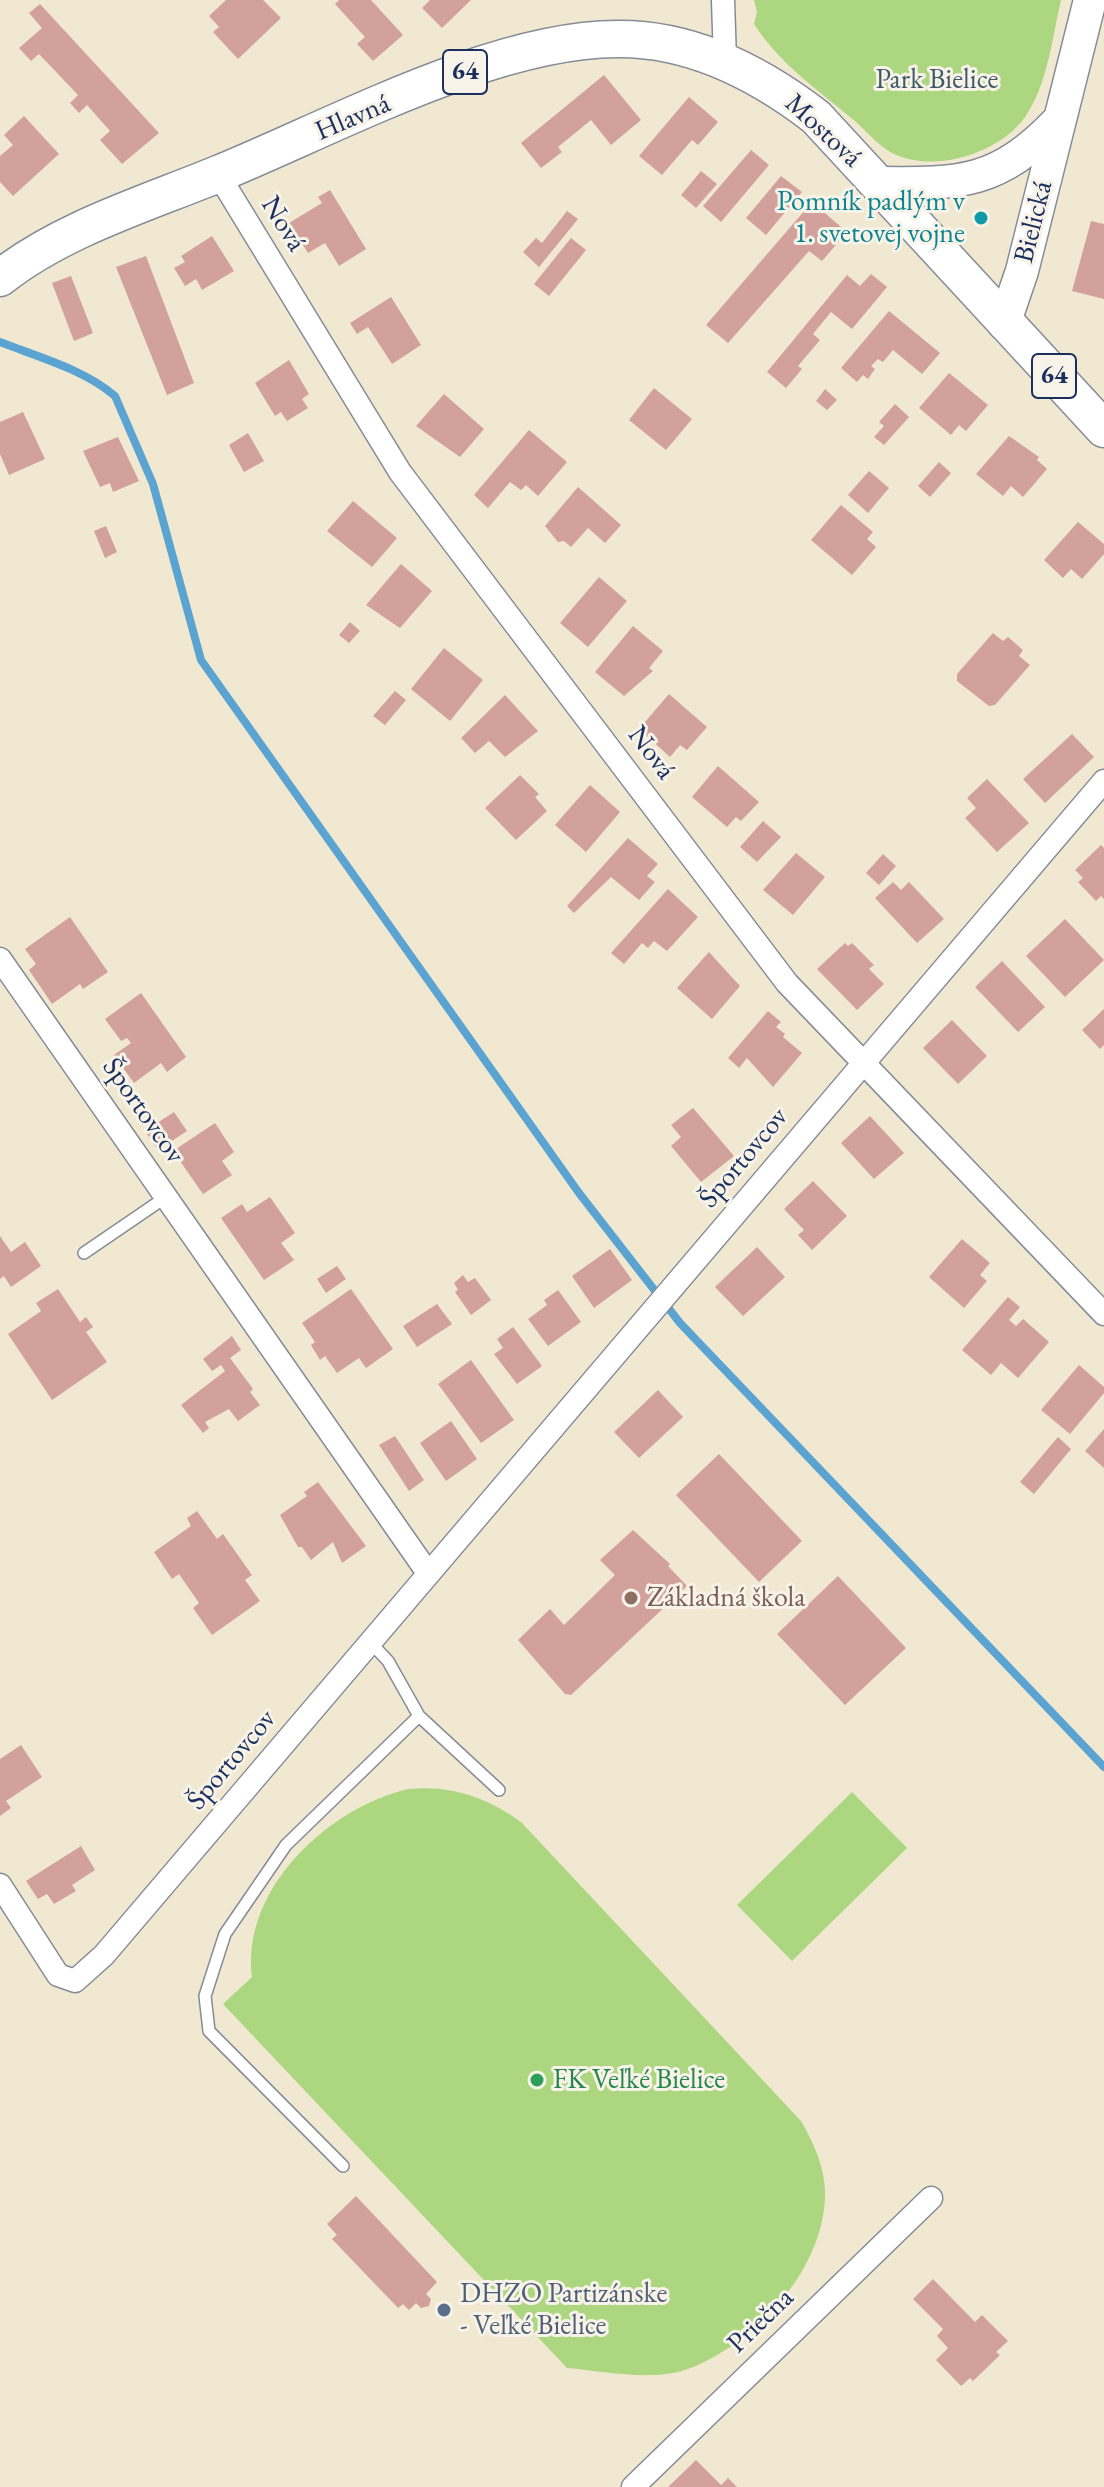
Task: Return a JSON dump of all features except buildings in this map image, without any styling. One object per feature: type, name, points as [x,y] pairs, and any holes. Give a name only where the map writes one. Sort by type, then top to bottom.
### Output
[{"type":"main road","name":"Bielická","points":[[1004,324],[1022,271],[1090,0]]},
{"type":"main road","name":"Hlavná","points":[[0,278],[16,265],[95,225],[487,64],[567,42],[618,39],[654,42],[725,61]]},
{"type":"main road","name":"Mostová","points":[[725,61],[762,80],[816,117],[1104,429]]},
{"type":"main road","name":"Bielická","points":[[878,183],[948,182],[985,174],[1027,153],[1059,120]]},
{"type":"street","points":[[723,0],[725,61]]},
{"type":"street","name":"Nová","points":[[218,174],[400,472],[787,983],[1104,1314]]},
{"type":"street","name":"Športovcov","points":[[0,1885],[58,1975],[75,1981],[104,1955],[1104,781]]},
{"type":"street","name":"Športovcov","points":[[0,959],[428,1573]]},
{"type":"street","name":"Priečna","points":[[633,2487],[931,2198]]},
{"type":"lane","points":[[84,1253],[166,1197]]},
{"type":"lane","points":[[371,1643],[388,1661],[419,1716],[499,1790]]},
{"type":"lane","points":[[343,2166],[209,2031],[205,1996],[225,1934],[286,1845],[419,1716]]},
{"type":"green space","name":"Park Bielice","points":[[754,0],[1061,0],[1044,75],[1025,117],[1014,130],[982,150],[945,161],[926,161],[908,159],[887,150],[787,64],[754,24],[757,12]]},
{"type":"green space","name":"FK Veľké Bielice","points":[[408,1789],[439,1789],[468,1795],[495,1806],[521,1822],[801,2121],[814,2145],[825,2190],[823,2218],[814,2246],[801,2273],[783,2298],[739,2341],[714,2357],[688,2369],[659,2375],[567,2368],[223,2004],[252,1977],[252,1944],[260,1913],[275,1884],[296,1857],[348,1814]]},
{"type":"green space","points":[[852,1792],[907,1848],[792,1961],[737,1905]]},
{"type":"waterway","points":[[0,342],[75,371],[115,396],[153,484],[201,660],[579,1193],[680,1323],[1104,1767]]},
{"type":"place","name":"Pomník padlým v 1. svetovej vojne","points":[[981,218]]},
{"type":"place","name":"Základná škola","points":[[631,1598]]},
{"type":"place","name":"FK Veľké Bielice","points":[[537,2080]]},
{"type":"place","name":"DHZO Partizánske - Veľké Bielice","points":[[444,2310]]}]
